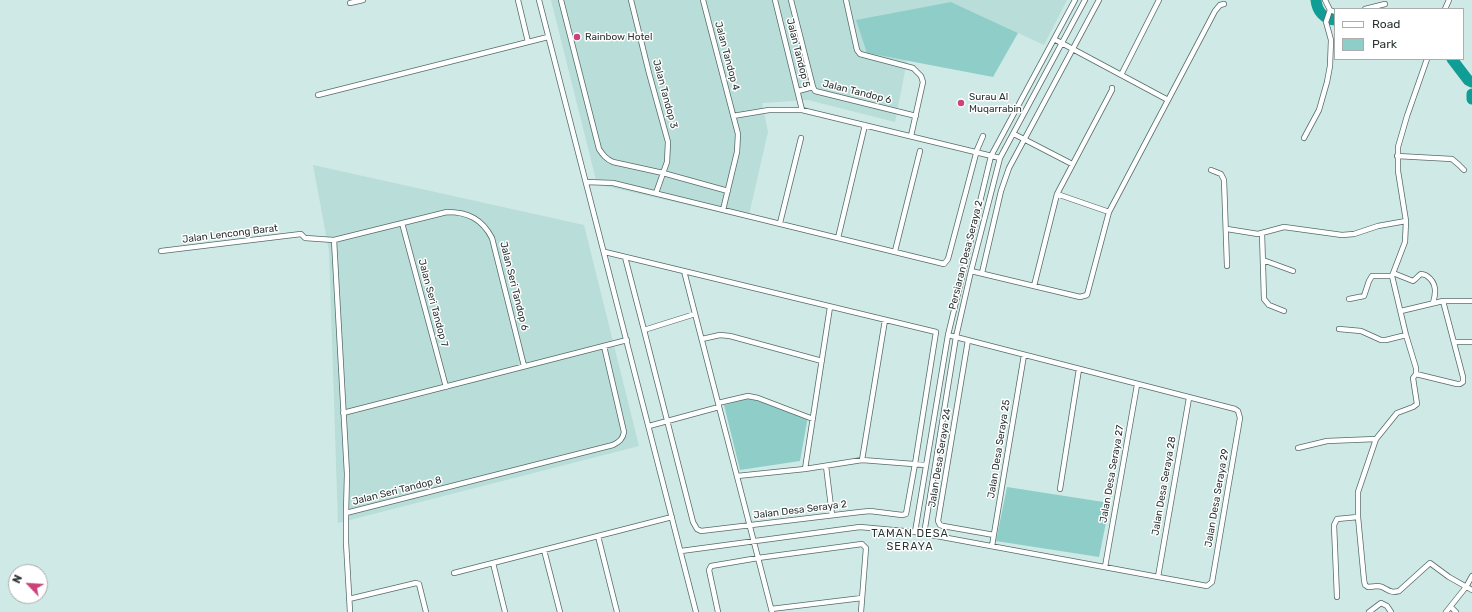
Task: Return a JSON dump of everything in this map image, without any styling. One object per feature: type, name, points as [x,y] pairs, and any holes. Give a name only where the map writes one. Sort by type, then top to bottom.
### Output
[{"type":"street","points":[[350,3],[363,0]]},
{"type":"street","points":[[518,0],[528,42]]},
{"type":"street","points":[[539,0],[605,252],[696,612]]},
{"type":"street","points":[[561,0],[599,149],[607,160],[663,173],[728,191]]},
{"type":"street","name":"Jalan Tandop 3","points":[[631,0],[668,142],[667,162],[656,193]]},
{"type":"street","name":"Jalan Tandop 4","points":[[703,0],[738,134],[738,143],[723,210]]},
{"type":"street","name":"Jalan Tandop 5","points":[[775,0],[802,110]]},
{"type":"street","name":"Jalan Tandop 6","points":[[791,0],[812,87],[818,92],[916,116]]},
{"type":"street","points":[[846,0],[857,50],[860,54],[913,68],[921,76],[923,82],[910,136]]},
{"type":"street","name":"Persiaran Desa Seraya 2","points":[[915,532],[948,335],[990,156],[1075,0]]},
{"type":"street","name":"Persiaran Desa Seraya 2","points":[[924,534],[956,337],[970,270],[1000,158],[1085,0]]},
{"type":"street","points":[[982,273],[1004,179],[1024,138],[1099,0]]},
{"type":"street","points":[[1121,75],[1159,0]]},
{"type":"street","points":[[1325,0],[1330,10],[1334,12]]},
{"type":"street","points":[[970,270],[1080,297],[1087,294],[1109,212],[1215,11],[1220,5],[1224,4]]},
{"type":"street","points":[[1369,8],[1385,4]]},
{"type":"street","points":[[1304,138],[1319,110],[1328,82],[1331,40],[1326,22],[1330,10]]},
{"type":"street","points":[[318,95],[548,37]]},
{"type":"street","points":[[1054,39],[1168,100]]},
{"type":"street","points":[[1427,60],[1398,147],[1398,171],[1406,221],[1405,242],[1393,275],[1406,335],[1416,368],[1416,374],[1413,378],[1417,404],[1397,413],[1376,439],[1358,492],[1358,517],[1364,580],[1365,585],[1368,588],[1379,586],[1389,592],[1399,591],[1430,563],[1449,577],[1472,590]]},
{"type":"street","points":[[798,91],[812,87]]},
{"type":"street","points":[[1034,286],[1057,194],[1112,88]]},
{"type":"street","points":[[733,116],[770,110],[802,110],[1000,158]]},
{"type":"street","points":[[838,238],[865,125]]},
{"type":"street","points":[[1014,134],[1072,164]]},
{"type":"street","points":[[586,182],[613,183],[944,264],[947,262],[976,152],[983,136]]},
{"type":"street","points":[[780,223],[801,138]]},
{"type":"street","points":[[895,251],[920,151]]},
{"type":"street","points":[[1397,156],[1452,158],[1464,170]]},
{"type":"street","points":[[1211,170],[1224,176],[1227,228],[1227,266]]},
{"type":"street","points":[[1057,194],[1109,212]]},
{"type":"street","name":"Jalan Seri Tandop 6","points":[[302,234],[305,238],[334,240],[447,212],[456,212],[477,219],[482,223],[492,238],[496,250],[524,366]]},
{"type":"street","points":[[1227,228],[1262,234],[1284,227],[1336,235],[1349,235],[1378,226],[1406,221]]},
{"type":"street","name":"Jalan Seri Tandop 7","points":[[402,223],[446,387]]},
{"type":"street","name":"Jalan Lencong Barat","points":[[161,251],[302,234]]},
{"type":"street","points":[[1262,234],[1264,298],[1269,305],[1284,311]]},
{"type":"street","name":"Jalan Seri Tandop 8","points":[[334,240],[347,474],[346,513],[605,447],[619,442],[624,432],[604,346]]},
{"type":"street","points":[[605,252],[936,332],[915,464]]},
{"type":"street","points":[[625,257],[666,421]]},
{"type":"street","points":[[1263,260],[1293,271]]},
{"type":"street","points":[[684,271],[771,610],[862,598]]},
{"type":"street","points":[[1350,299],[1364,296],[1372,276],[1393,275],[1413,281],[1420,274],[1422,274],[1432,280],[1435,287],[1433,303]]},
{"type":"street","points":[[1401,311],[1443,301],[1472,301]]},
{"type":"street","points":[[1416,374],[1460,384],[1463,382],[1443,301]]},
{"type":"street","points":[[806,469],[830,307]]},
{"type":"street","points":[[644,330],[695,314]]},
{"type":"street","points":[[862,460],[885,320]]},
{"type":"street","points":[[1339,329],[1361,331],[1381,340],[1406,335]]},
{"type":"street","points":[[702,339],[720,335],[730,336],[822,361]]},
{"type":"street","points":[[948,335],[1189,398]]},
{"type":"street","points":[[343,413],[627,340]]},
{"type":"street","name":"Jalan Desa Seraya 24","points":[[968,340],[938,521],[943,526],[994,535]]},
{"type":"street","points":[[1454,342],[1472,342]]},
{"type":"street","name":"Jalan Desa Seraya 25","points":[[992,546],[1024,355]]},
{"type":"street","points":[[1060,489],[1079,369]]},
{"type":"street","name":"Jalan Desa Seraya 27","points":[[1105,567],[1137,385]]},
{"type":"street","points":[[649,426],[748,396],[758,398],[813,419]]},
{"type":"street","name":"Jalan Desa Seraya 29","points":[[1158,577],[1207,586],[1212,582],[1240,418],[1238,411],[1235,409],[1189,398]]},
{"type":"street","name":"Jalan Desa Seraya 28","points":[[1158,577],[1189,398]]},
{"type":"street","name":"Jalan Desa Seraya 2","points":[[666,421],[696,529],[701,530],[832,514],[870,511],[902,515],[906,514],[915,464]]},
{"type":"street","points":[[1298,448],[1327,441],[1376,439]]},
{"type":"street","points":[[737,476],[806,469],[862,460],[926,466]]},
{"type":"street","points":[[826,466],[832,514]]},
{"type":"street","points":[[346,513],[346,552],[350,612]]},
{"type":"street","points":[[454,573],[672,517]]},
{"type":"street","points":[[1337,597],[1334,525],[1337,519],[1358,517]]},
{"type":"street","points":[[681,551],[860,527],[915,532],[1158,577]]},
{"type":"street","points":[[598,536],[617,612]]},
{"type":"street","points":[[718,612],[709,567],[711,566],[758,558],[864,545],[866,548],[861,612]]},
{"type":"street","points":[[544,550],[560,612]]},
{"type":"street","points":[[493,563],[505,612]]},
{"type":"street","points":[[1446,612],[1466,587],[1472,576]]},
{"type":"street","points":[[349,599],[416,582],[419,584],[426,612]]},
{"type":"street","points":[[1369,612],[1381,603],[1388,606],[1391,612]]},
{"type":"street","points":[[1451,607],[1456,612]]},
{"type":"shaded area","points":[[551,0],[1067,0],[1044,45],[951,2],[868,53],[907,61],[895,122],[808,100],[762,103],[768,132],[748,219],[597,184]]},
{"type":"shaded area","points":[[313,165],[584,225],[639,446],[338,523],[329,251]]},
{"type":"green space","points":[[951,2],[1018,33],[993,77],[867,53],[856,20]]},
{"type":"green space","points":[[748,398],[808,416],[800,461],[740,470],[724,405]]},
{"type":"green space","points":[[1007,487],[1110,503],[1099,557],[996,541]]},
{"type":"waterway","points":[[1316,0],[1318,8],[1322,14],[1334,20]]},
{"type":"waterway","points":[[1453,60],[1468,80],[1472,82]]},
{"type":"waterway","points":[[1472,94],[1472,99]]},
{"type":"place","name":"Rainbow Hotel","points":[[577,37]]},
{"type":"place","name":"Surau Al Muqarrabin","points":[[961,103]]},
{"type":"district","name":"TAMAN DESA SERAYA","points":[[910,540]]}]
